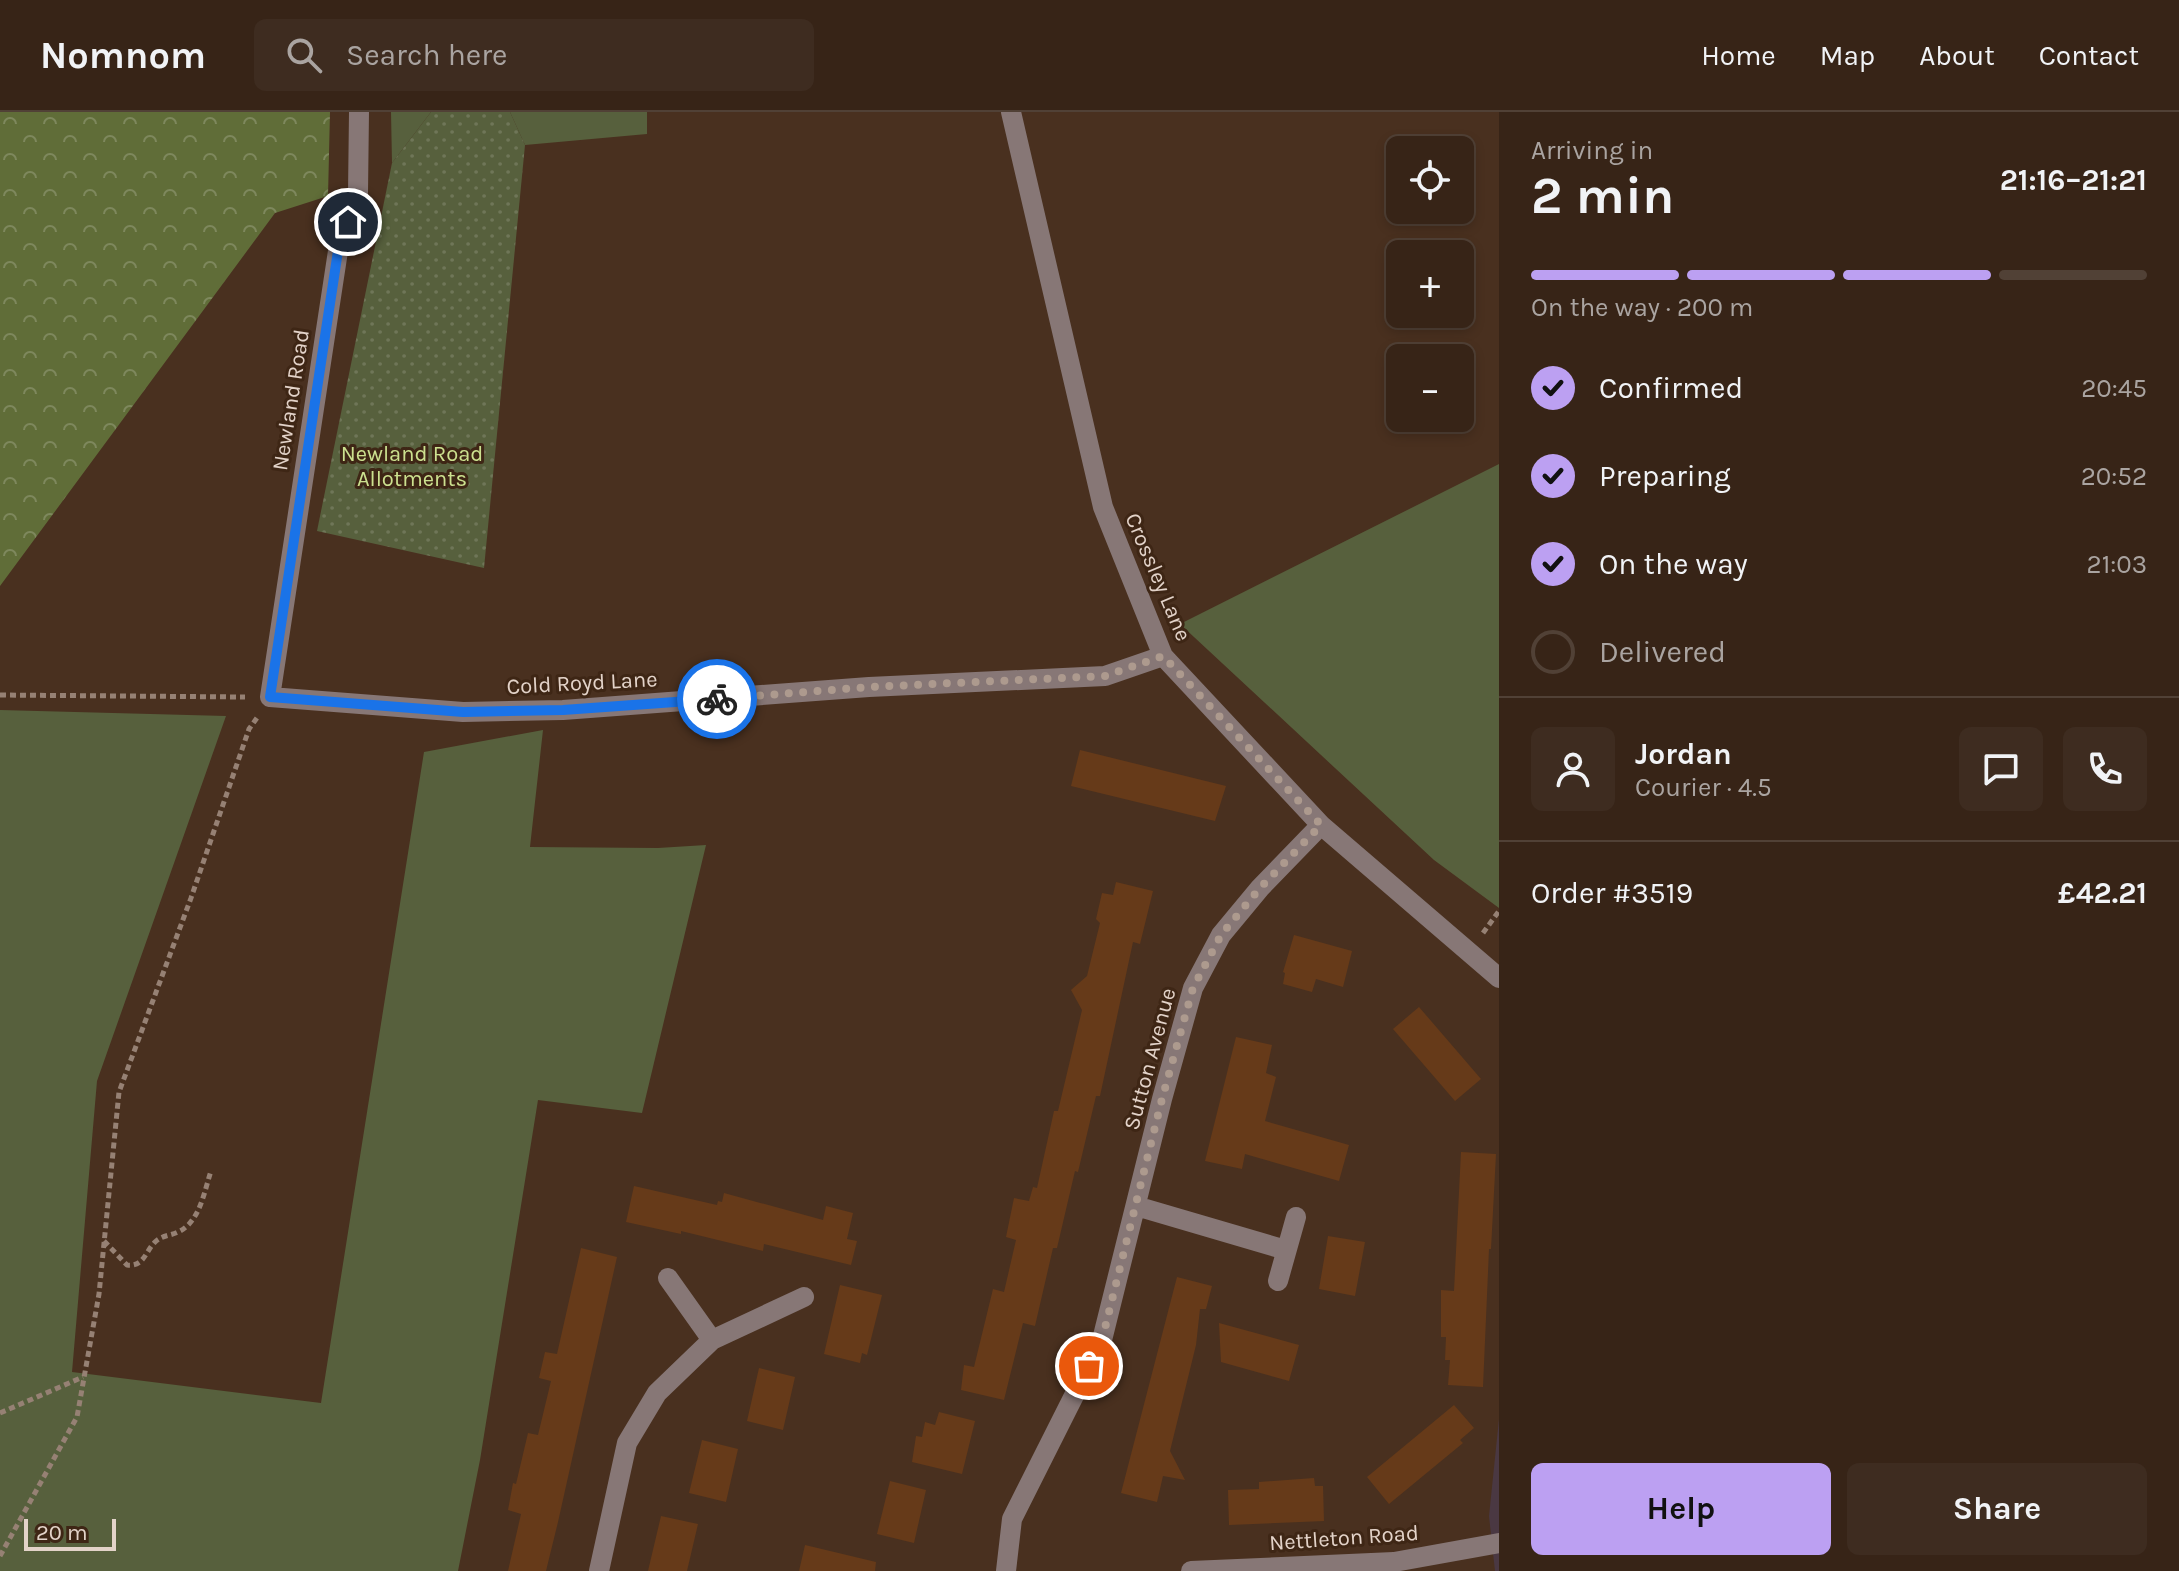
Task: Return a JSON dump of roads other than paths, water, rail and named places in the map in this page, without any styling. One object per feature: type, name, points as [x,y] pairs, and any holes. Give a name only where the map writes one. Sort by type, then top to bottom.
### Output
[{"type":"street","name":"Newland Road","points":[[270,697],[338,251],[358,193],[359,112]]},
{"type":"street","name":"Crossley Lane","points":[[1011,112],[1103,507],[1163,656],[1321,825],[1499,978]]},
{"type":"street","name":"Cold Royd Lane","points":[[270,697],[463,712],[563,710],[869,687],[1105,676],[1163,656]]},
{"type":"street","name":"Sutton Avenue","points":[[1006,1571],[1012,1519],[1102,1340],[1193,988],[1221,935],[1260,888],[1321,825]]},
{"type":"street","points":[[1136,1206],[1286,1250]]},
{"type":"street","points":[[1278,1281],[1296,1217]]},
{"type":"street","points":[[668,1278],[712,1340]]},
{"type":"street","points":[[599,1571],[627,1443],[657,1393],[712,1340],[804,1297]]},
{"type":"street","name":"Nettleton Road","points":[[1191,1571],[1394,1562],[1498,1546]]},
{"type":"park label","name":"Newland Road Allotments","points":[[412,466]]}]
